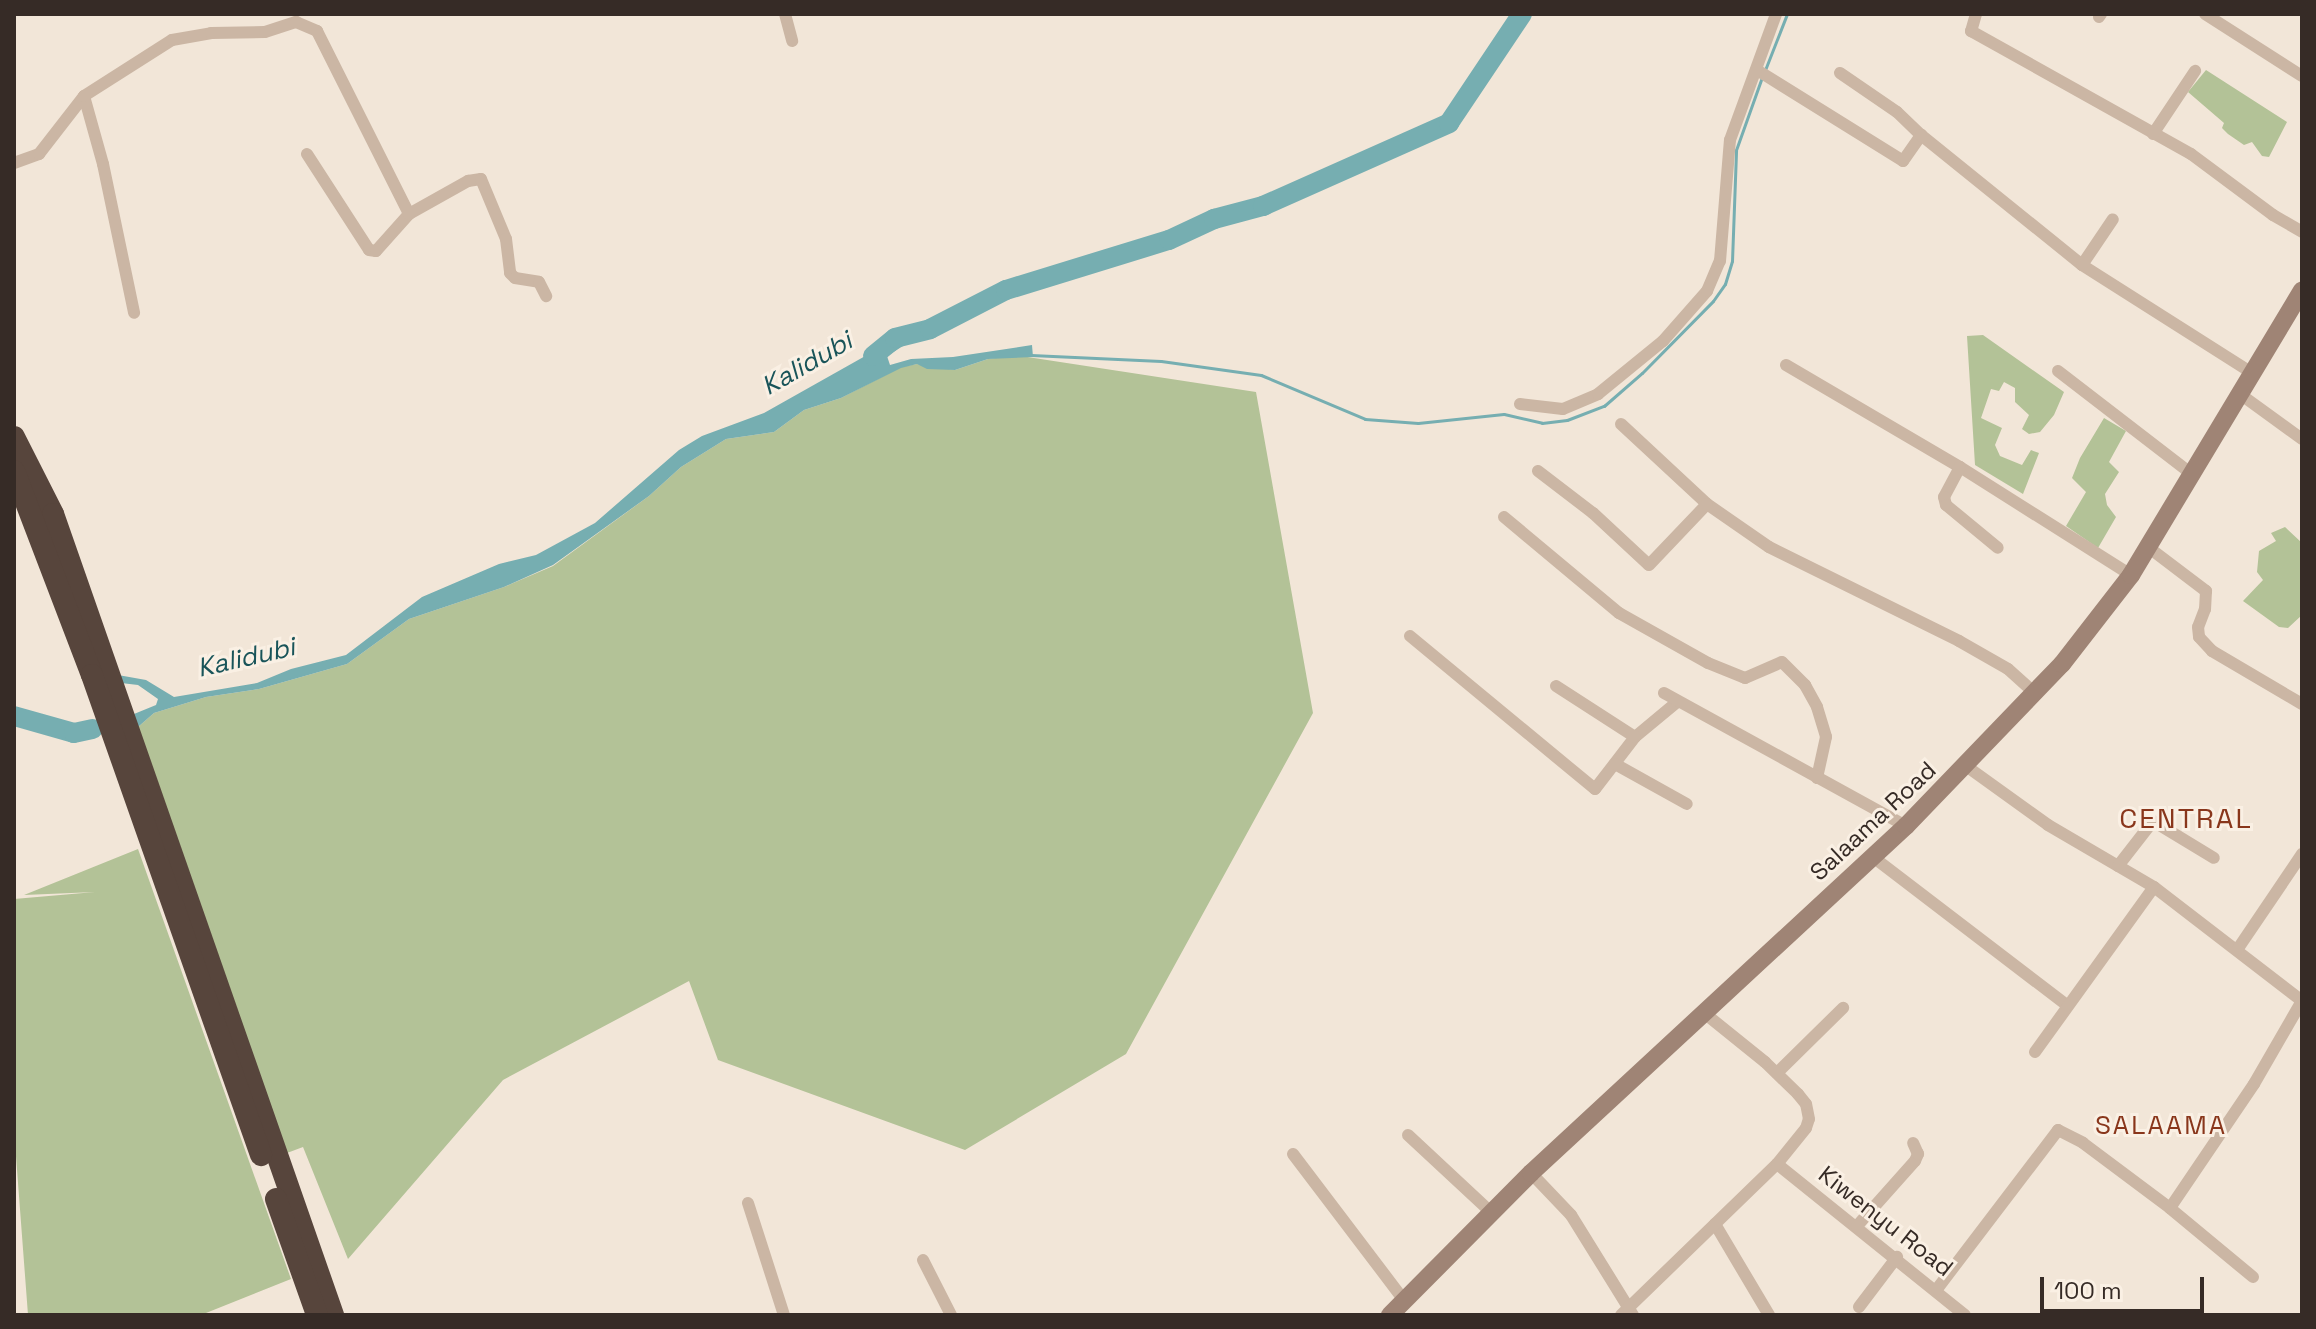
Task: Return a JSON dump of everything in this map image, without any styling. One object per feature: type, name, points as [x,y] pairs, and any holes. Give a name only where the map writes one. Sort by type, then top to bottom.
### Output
[{"type":"highway","points":[[14,437],[271,1161],[333,1315]]},
{"type":"highway","points":[[14,471],[45,520]]},
{"type":"highway","points":[[271,1161],[317,1315]]},
{"type":"main road","name":"Salaama Road","points":[[1390,1315],[1531,1173],[1906,826],[2036,694],[2131,575],[2302,290]]},
{"type":"street","points":[[785,14],[792,41]]},
{"type":"street","points":[[1520,404],[1563,409],[1598,394],[1663,341],[1707,291],[1720,261],[1730,140],[1762,73],[1776,14]]},
{"type":"street","points":[[1976,14],[1971,31],[2191,154],[2273,215],[2302,232]]},
{"type":"street","points":[[2205,14],[2302,76]]},
{"type":"street","points":[[14,163],[39,154],[84,96],[172,40],[211,33],[265,32],[296,22],[317,31],[409,214]]},
{"type":"street","points":[[2153,134],[2195,71]]},
{"type":"street","points":[[1762,73],[1903,161],[1921,135]]},
{"type":"street","points":[[1840,73],[1897,112],[1921,135],[2082,265],[2252,373]]},
{"type":"street","points":[[84,96],[103,164],[134,313]]},
{"type":"street","points":[[307,154],[369,250],[376,251],[409,214],[468,181],[481,179],[502,225],[510,273],[515,278],[539,282],[546,296]]},
{"type":"street","points":[[2082,265],[2113,219]]},
{"type":"street","points":[[1786,365],[1960,467],[2131,575]]},
{"type":"street","points":[[2058,371],[2193,475]]},
{"type":"street","points":[[2240,394],[2302,439]]},
{"type":"street","points":[[1621,424],[1707,504],[1779,553],[1998,663],[2036,694]]},
{"type":"street","points":[[1960,467],[1944,497],[1946,505],[1998,548]]},
{"type":"street","points":[[1538,471],[1593,513],[1649,565],[1707,504]]},
{"type":"street","points":[[1504,517],[1619,613],[1708,663],[1745,678],[1782,662],[1805,685],[1817,707],[1826,737],[1817,778]]},
{"type":"street","points":[[2148,547],[2206,591],[2205,609],[2198,627],[2199,637],[2212,651],[2302,704]]},
{"type":"street","points":[[1410,636],[1595,789],[1635,737],[1677,702]]},
{"type":"street","points":[[1556,686],[1635,737]]},
{"type":"street","points":[[1664,693],[1906,826]]},
{"type":"street","points":[[1615,764],[1687,804]]},
{"type":"street","points":[[1966,766],[2048,825],[2154,887],[2302,1001],[2254,1084],[2170,1208]]},
{"type":"street","points":[[2118,866],[2153,821],[2214,858]]},
{"type":"street","points":[[2237,950],[2302,854]]},
{"type":"street","points":[[1873,857],[2068,1006]]},
{"type":"street","points":[[2035,1052],[2154,887]]},
{"type":"street","points":[[1777,1073],[1843,1008]]},
{"type":"street","points":[[1531,1173],[1571,1215],[1628,1312],[1777,1164],[1806,1128],[1809,1111],[1798,1094],[1703,1012]]},
{"type":"street","points":[[1937,1289],[2058,1130],[2083,1143],[2170,1208],[2253,1277]]},
{"type":"street","points":[[1408,1135],[1492,1213]]},
{"type":"street","points":[[1857,1226],[1915,1161],[1918,1154],[1913,1143]]},
{"type":"street","points":[[1293,1154],[1404,1300]]},
{"type":"street","name":"Kiwenyu Road","points":[[1777,1164],[1937,1289],[1965,1315]]},
{"type":"street","points":[[748,1203],[784,1315]]},
{"type":"street","points":[[1715,1224],[1769,1315]]},
{"type":"street","points":[[1859,1307],[1897,1257]]},
{"type":"street","points":[[923,1260],[951,1315]]},
{"type":"green space","points":[[2206,70],[2287,122],[2269,157],[2262,156],[2252,142],[2244,145],[2228,134],[2222,128],[2224,123],[2188,92]]},
{"type":"green space","points":[[1983,335],[2064,392],[2054,415],[2040,432],[2029,434],[2022,429],[2029,415],[2015,402],[2015,388],[2004,382],[1999,391],[1991,389],[1981,418],[2002,428],[1995,445],[2000,456],[2022,465],[2031,450],[2039,453],[2023,494],[1975,465],[1967,336]]},
{"type":"green space","points":[[1015,355],[1256,392],[1313,713],[1126,1054],[965,1150],[718,1060],[689,981],[503,1080],[348,1259],[303,1147],[287,1153],[138,727],[154,713],[206,697],[259,689],[347,664],[409,619],[504,587],[553,566],[649,496],[681,467],[726,439],[774,432],[804,410],[841,398],[901,367],[917,364],[955,370],[988,359]]},
{"type":"green space","points":[[2104,418],[2126,431],[2109,462],[2119,472],[2105,494],[2107,505],[2116,517],[2098,548],[2066,526],[2086,492],[2072,478]]},
{"type":"green space","points":[[2285,527],[2302,543],[2302,615],[2288,628],[2279,627],[2243,601],[2263,580],[2257,572],[2259,551],[2276,541],[2271,533]]},
{"type":"green space","points":[[138,849],[291,1279],[201,1315],[28,1315],[14,1130],[14,899],[95,892],[24,895]]},
{"type":"water","points":[[899,337],[903,346],[887,356],[890,365],[911,359],[953,357],[1032,345],[1033,357],[988,359],[955,370],[927,369],[917,364],[901,368],[841,398],[804,410],[774,432],[726,439],[681,467],[649,496],[553,565],[504,587],[409,619],[347,664],[259,689],[206,697],[154,713],[138,727],[134,714],[156,705],[158,699],[138,685],[121,683],[118,675],[146,680],[174,697],[257,683],[291,669],[346,655],[422,597],[499,564],[536,555],[595,523],[679,450],[702,436],[764,413]]},
{"type":"waterway","name":"Kalidubi","points":[[873,356],[895,338],[930,329],[1006,290],[1169,240],[1214,219],[1263,206],[1449,123],[1522,14]]},
{"type":"waterway","points":[[1765,70],[1787,14]]},
{"type":"waterway","points":[[1031,355],[1161,361],[1261,375],[1365,419],[1418,423],[1504,414],[1542,423],[1567,420],[1604,406],[1642,373],[1713,301],[1725,284],[1732,261],[1736,150],[1762,77]]},
{"type":"waterway","name":"Kalidubi","points":[[14,716],[74,733],[93,729]]},
{"type":"district","name":"CENTRAL","points":[[2186,818]]},
{"type":"district","name":"SALAAMA","points":[[2161,1126]]}]
